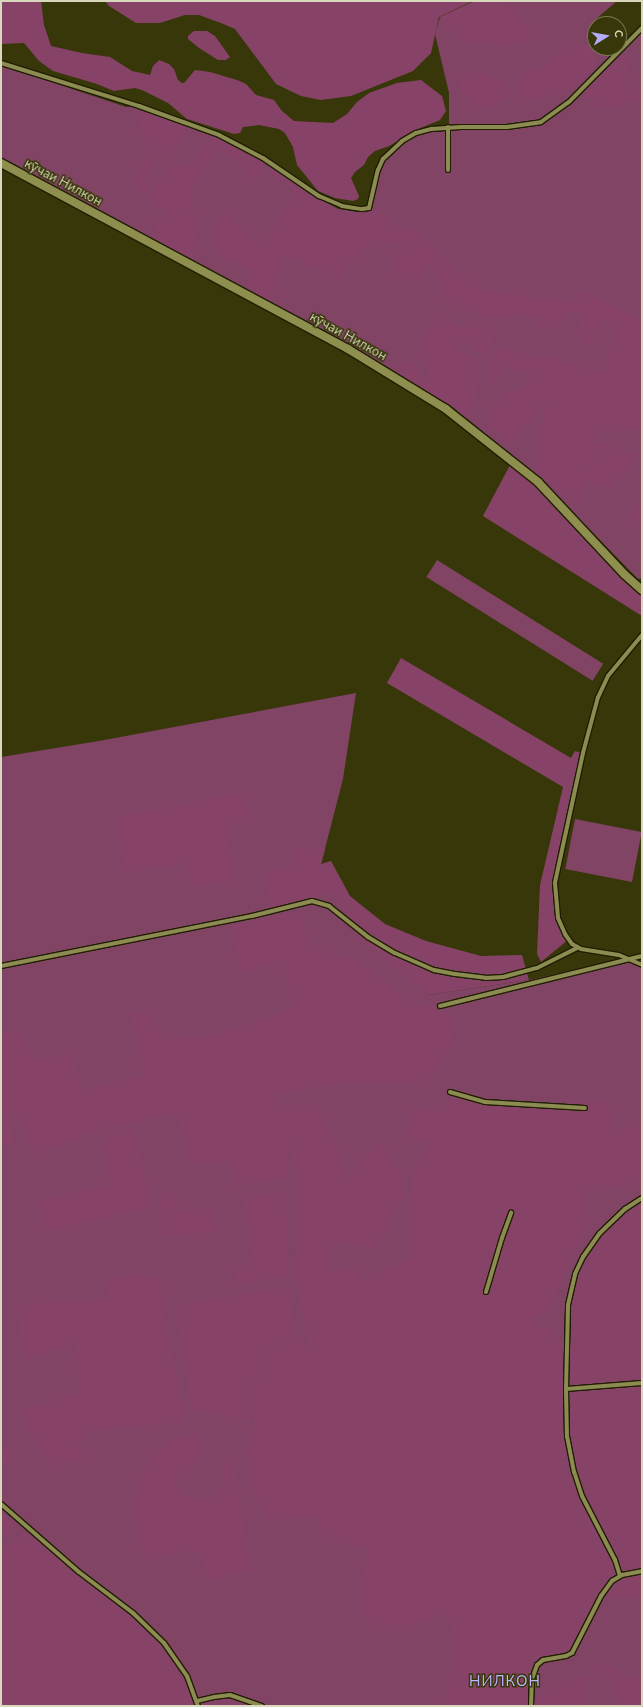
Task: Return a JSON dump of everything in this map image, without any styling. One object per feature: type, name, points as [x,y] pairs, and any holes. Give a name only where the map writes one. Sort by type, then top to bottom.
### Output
[{"type":"street","points":[[1,63],[139,106],[219,135],[263,158],[319,196],[351,208],[369,208],[379,165],[394,147],[416,132],[448,127],[507,127],[541,122],[569,102],[642,28]]},
{"type":"street","points":[[448,127],[448,170]]},
{"type":"street","name":"кӯчаи Нилкон","points":[[1,163],[348,349],[446,409],[538,482],[624,574],[642,590]]},
{"type":"street","points":[[642,635],[611,671],[600,690],[591,718],[556,872],[555,894],[558,918],[568,941],[577,948],[613,954],[630,959],[642,965]]},
{"type":"street","points":[[1,966],[252,916],[312,901],[328,906],[368,937],[395,954],[434,970],[455,974],[486,978],[503,977],[537,968],[577,948]]},
{"type":"street","points":[[440,1006],[642,956]]},
{"type":"street","points":[[450,1092],[490,1103],[585,1108]]},
{"type":"street","points":[[620,1576],[616,1560],[597,1526],[577,1484],[567,1437],[566,1389],[568,1305],[575,1274],[583,1257],[600,1233],[626,1209],[642,1198]]},
{"type":"street","points":[[486,1292],[511,1213]]},
{"type":"street","points":[[566,1389],[642,1383]]},
{"type":"street","points":[[1,1504],[79,1572],[133,1613],[164,1643],[187,1676],[198,1704],[214,1697],[230,1695],[262,1706]]},
{"type":"street","points":[[531,1706],[532,1679],[536,1667],[543,1660],[566,1656],[572,1653],[601,1596],[614,1579],[620,1576],[642,1571]]},
{"type":"shaded area","points":[[1,1],[41,1],[44,25],[51,46],[110,57],[132,71],[150,75],[153,66],[159,60],[169,64],[174,69],[178,80],[182,83],[184,83],[195,70],[210,72],[237,80],[246,84],[256,95],[274,100],[282,111],[294,121],[333,123],[347,114],[357,102],[369,93],[397,83],[421,80],[442,96],[446,111],[440,120],[418,129],[389,146],[375,151],[368,157],[364,165],[355,172],[351,178],[359,196],[358,199],[353,201],[335,198],[318,191],[297,165],[293,147],[285,133],[279,129],[259,125],[243,127],[240,133],[234,134],[187,119],[168,103],[142,90],[135,88],[114,91],[97,84],[53,71],[39,61],[24,43],[1,44]]},
{"type":"shaded area","points":[[105,1],[473,1],[439,17],[431,53],[413,71],[351,96],[321,100],[301,96],[276,84],[235,29],[199,15],[185,15],[160,23],[136,23],[109,6]]},
{"type":"shaded area","points":[[475,1],[617,1],[600,16],[587,16],[587,56],[627,56],[627,37],[634,38],[642,30],[642,578],[638,579],[541,480],[453,407],[326,332],[1,158],[1,65],[126,107],[143,106],[190,123],[266,161],[275,163],[286,177],[312,195],[338,209],[356,212],[369,208],[378,165],[395,147],[412,136],[431,130],[449,129],[449,93],[435,34],[440,17]]},
{"type":"shaded area","points":[[475,1],[499,1],[517,11],[532,31],[526,40],[509,45],[471,42],[457,38],[449,31],[440,17]]},
{"type":"shaded area","points":[[194,31],[207,31],[215,36],[230,57],[226,60],[218,60],[199,48],[188,39],[188,36]]},
{"type":"shaded area","points":[[573,43],[587,44],[587,56],[596,56],[597,65],[581,84],[565,92],[530,100],[519,95],[517,79],[521,74],[547,63]]},
{"type":"shaded area","points":[[617,56],[627,56],[632,58],[626,75],[626,84],[629,89],[633,91],[642,89],[642,99],[605,110],[596,107],[583,91]]},
{"type":"shaded area","points":[[481,72],[510,85],[510,96],[503,101],[479,108],[472,103],[464,95],[459,85],[462,73]]},
{"type":"shaded area","points":[[143,106],[190,123],[172,154],[165,154],[141,136],[139,121]]},
{"type":"shaded area","points":[[213,134],[240,146],[266,161],[255,180],[245,176],[249,167],[217,150],[191,188],[191,211],[181,214],[200,214],[193,261],[153,240],[155,222],[167,215],[164,210],[150,202],[149,196],[170,165],[179,165],[183,167],[192,163]]},
{"type":"shaded area","points":[[147,156],[156,162],[145,180],[151,183],[145,193],[129,183]]},
{"type":"shaded area","points":[[275,163],[286,177],[312,195],[338,209],[356,212],[369,208],[403,228],[420,235],[438,254],[464,276],[487,291],[561,301],[577,298],[582,290],[642,321],[642,429],[596,432],[590,469],[597,441],[637,455],[623,478],[613,486],[607,487],[588,482],[578,503],[534,475],[536,449],[545,406],[539,405],[533,422],[522,427],[517,437],[511,442],[488,427],[488,413],[493,406],[503,394],[510,391],[520,390],[526,385],[530,375],[502,367],[494,382],[487,378],[496,346],[534,356],[560,359],[573,365],[603,372],[613,330],[604,320],[595,328],[592,343],[585,346],[581,344],[577,338],[577,328],[582,314],[580,312],[573,312],[551,329],[539,327],[540,317],[521,315],[490,318],[446,301],[440,292],[443,281],[427,265],[418,278],[404,280],[394,274],[390,264],[394,256],[403,248],[383,241],[373,241],[359,258],[350,259],[339,278],[285,255],[270,303],[245,289],[252,272],[215,254],[213,241],[215,225],[220,218],[233,212],[238,224],[253,237],[267,245],[274,221],[294,196],[292,187],[271,172]]},
{"type":"shaded area","points":[[438,316],[464,328],[486,325],[491,328],[494,335],[493,344],[487,355],[475,351],[472,346],[452,336],[463,353],[479,360],[476,402],[467,419],[453,407],[397,374],[401,363],[407,361],[411,362],[417,371],[426,379],[429,376],[425,362],[414,356],[422,342],[425,330],[433,326]]},
{"type":"shaded area","points":[[511,463],[553,499],[642,592],[642,616],[483,516]]},
{"type":"shaded area","points":[[642,505],[642,529],[628,517],[634,508]]},
{"type":"shaded area","points":[[437,560],[603,664],[593,681],[426,577]]},
{"type":"shaded area","points":[[401,658],[571,758],[575,751],[582,753],[553,882],[560,918],[569,939],[541,962],[537,954],[540,885],[563,787],[387,683]]},
{"type":"shaded area","points":[[356,693],[343,779],[321,864],[428,995],[529,980],[642,954],[642,1706],[1,1706],[1,757],[99,741]]},
{"type":"shaded area","points":[[241,793],[251,816],[225,828],[237,881],[192,885],[185,863],[125,872],[114,818]]},
{"type":"shaded area","points":[[575,819],[642,832],[632,882],[565,869]]},
{"type":"shaded area","points":[[291,847],[325,849],[321,864],[331,861],[350,896],[385,924],[426,941],[481,956],[522,955],[529,980],[428,995],[354,934],[334,892],[273,912],[263,875],[291,867]]},
{"type":"shaded area","points":[[301,911],[309,945],[360,962],[414,1005],[443,1005],[451,1020],[453,1042],[429,1080],[405,1084],[350,1082],[318,1086],[277,1094],[280,1105],[314,1105],[334,1139],[346,1178],[377,1142],[387,1150],[404,1177],[403,1200],[391,1212],[390,1227],[376,1248],[354,1243],[338,1243],[332,1249],[328,1271],[342,1268],[355,1270],[364,1280],[412,1257],[407,1239],[412,1173],[427,1142],[403,1135],[414,1106],[442,1112],[452,1093],[479,1099],[534,1103],[608,1101],[615,1129],[642,1125],[642,1179],[626,1187],[594,1185],[584,1191],[590,1224],[581,1237],[562,1278],[552,1309],[530,1319],[553,1332],[570,1350],[568,1305],[577,1271],[599,1235],[633,1205],[642,1200],[642,1599],[602,1596],[573,1654],[567,1658],[544,1659],[534,1668],[530,1683],[532,1702],[544,1689],[588,1675],[585,1703],[587,1706],[445,1706],[455,1648],[448,1613],[406,1626],[371,1625],[362,1612],[360,1590],[368,1548],[346,1544],[323,1536],[318,1518],[276,1519],[266,1516],[260,1510],[254,1493],[246,1451],[247,1444],[251,1441],[253,1430],[256,1378],[275,1346],[296,1336],[309,1349],[296,1279],[295,1217],[297,1178],[288,1140],[287,1179],[232,1186],[231,1162],[190,1164],[177,1113],[101,1129],[34,1155],[18,1115],[10,1110],[13,1145],[1,1147],[1,1034],[7,1032],[24,1034],[33,1061],[73,1053],[81,1091],[144,1075],[130,1014],[150,1011],[161,1039],[207,1037],[261,1021],[292,1006],[284,960],[241,972],[230,925]]},
{"type":"shaded area","points":[[135,1130],[152,1207],[46,1231],[36,1201],[110,1185],[100,1140]]},
{"type":"shaded area","points":[[176,1191],[178,1211],[214,1207],[217,1231],[163,1237],[158,1193]]},
{"type":"shaded area","points":[[286,1192],[289,1276],[236,1284],[235,1267],[252,1262],[243,1199]]},
{"type":"shaded area","points":[[137,1273],[162,1281],[163,1311],[187,1421],[92,1431],[78,1441],[85,1459],[76,1460],[58,1468],[39,1450],[20,1411],[80,1391],[75,1343],[22,1359],[18,1304],[107,1299],[108,1281]]},
{"type":"shaded area","points":[[290,1286],[295,1335],[273,1345],[255,1378],[251,1421],[191,1409],[175,1306]]},
{"type":"shaded area","points":[[193,1433],[204,1449],[197,1463],[180,1473],[175,1482],[180,1495],[210,1499],[225,1488],[222,1464],[234,1462],[251,1570],[223,1575],[209,1581],[201,1554],[179,1551],[159,1559],[147,1560],[141,1547],[133,1509],[136,1489],[149,1459],[167,1442]]},
{"type":"shaded area","points":[[1,1444],[14,1454],[1,1471]]},
{"type":"shaded area","points":[[1,1513],[16,1525],[1,1541]]},
{"type":"shaded area","points":[[30,1527],[49,1546],[82,1570],[110,1597],[141,1617],[172,1647],[196,1693],[198,1700],[233,1696],[262,1706],[1,1706],[1,1550]]},
{"type":"shaded area","points":[[591,1663],[611,1667],[632,1678],[642,1678],[642,1706],[616,1706],[614,1685]]},
{"type":"district","name":"НИЛКОН","points":[[505,1682]]}]
